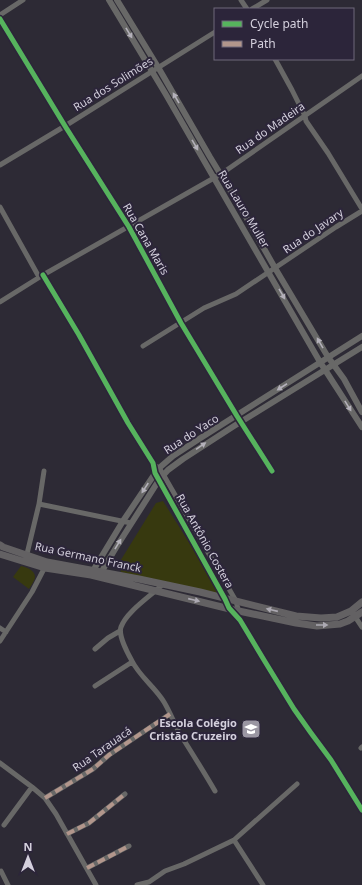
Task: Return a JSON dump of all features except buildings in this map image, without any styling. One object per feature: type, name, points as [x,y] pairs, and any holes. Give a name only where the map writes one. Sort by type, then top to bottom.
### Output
[{"type":"main road","name":"Rua Germano Franck","points":[[0,545],[26,559]]},
{"type":"main road","name":"Rua Germano Franck","points":[[0,554],[46,565],[101,575],[156,591],[296,623],[317,626],[340,624],[348,621],[353,614]]},
{"type":"main road","name":"Rua Germano Franck","points":[[101,575],[164,584],[296,616],[321,618],[353,614]]},
{"type":"main road","points":[[353,614],[362,602]]},
{"type":"main road","points":[[353,614],[362,612]]},
{"type":"street","points":[[0,15],[23,0]]},
{"type":"street","name":"Rua Lauro Muller","points":[[109,0],[269,272],[320,362],[362,427]]},
{"type":"street","name":"Rua Lauro Muller","points":[[117,0],[242,208],[275,268],[328,357],[344,379],[362,412]]},
{"type":"street","points":[[241,0],[247,8]]},
{"type":"street","points":[[254,8],[267,0]]},
{"type":"street","name":"Rua Cana Maris","points":[[0,19],[129,227],[181,323],[272,471]]},
{"type":"street","name":"Rua dos Solimões","points":[[0,165],[214,33]]},
{"type":"street","points":[[276,60],[305,116],[306,121],[328,153],[362,210]]},
{"type":"street","name":"Rua do Madeira","points":[[0,302],[41,276],[221,174],[362,76]]},
{"type":"street","name":"Rua Antônio Costera","points":[[0,207],[41,276],[79,335],[128,423],[157,470],[159,480],[226,599],[229,608],[240,620],[294,709],[332,760],[362,810]]},
{"type":"street","name":"Rua do Javary","points":[[143,346],[204,308],[236,294],[362,210]]},
{"type":"street","name":"Rua do Yaco","points":[[101,575],[117,546],[164,474],[175,464],[320,362],[362,336]]},
{"type":"street","name":"Rua do Yaco","points":[[92,573],[123,521],[157,470],[173,456],[334,365],[362,347]]},
{"type":"street","name":"Rua Antônio Costera","points":[[157,470],[164,474],[219,571],[236,602],[240,620]]},
{"type":"street","points":[[26,559],[39,504],[44,471]]},
{"type":"street","points":[[39,504],[132,523]]},
{"type":"street","points":[[182,522],[188,518]]},
{"type":"street","points":[[0,642],[32,592],[46,565]]},
{"type":"street","points":[[212,575],[219,571]]},
{"type":"street","points":[[164,584],[138,605],[128,616],[120,628],[121,638],[132,662],[164,702],[215,791]]},
{"type":"street","points":[[353,614],[362,627]]},
{"type":"street","points":[[0,628],[6,632]]},
{"type":"street","points":[[95,649],[108,638],[120,631]]},
{"type":"street","points":[[95,686],[132,662]]},
{"type":"street","name":"Rua Tarauacá","points":[[45,798],[93,769],[109,755],[170,714]]},
{"type":"street","points":[[0,763],[45,798],[56,814],[96,885]]},
{"type":"street","points":[[137,885],[146,884],[165,871],[184,864],[234,840],[297,784]]},
{"type":"street","points":[[4,826],[32,787]]},
{"type":"street","points":[[67,834],[88,823],[125,794]]},
{"type":"street","points":[[234,840],[262,885]]},
{"type":"street","points":[[87,868],[129,846]]},
{"type":"street","points":[[1,871],[8,885]]},
{"type":"shaded area","points":[[163,501],[218,589],[217,595],[121,572],[119,563],[156,503]]},
{"type":"shaded area","points":[[21,566],[34,572],[35,577],[29,589],[13,577]]},
{"type":"marked path","points":[[45,798],[93,769],[109,755],[170,714]]},
{"type":"marked path","points":[[67,834],[89,823],[125,794]]},
{"type":"marked path","points":[[87,868],[129,846]]},
{"type":"cycle path","points":[[0,19],[129,227],[181,323],[272,471]]},
{"type":"cycle path","points":[[43,275],[79,335],[128,423],[153,463],[155,473],[229,608],[240,620],[294,709],[331,760],[362,810]]},
{"type":"place","name":"Escola Colégio Cristão Cruzeiro","points":[[251,729]]}]
